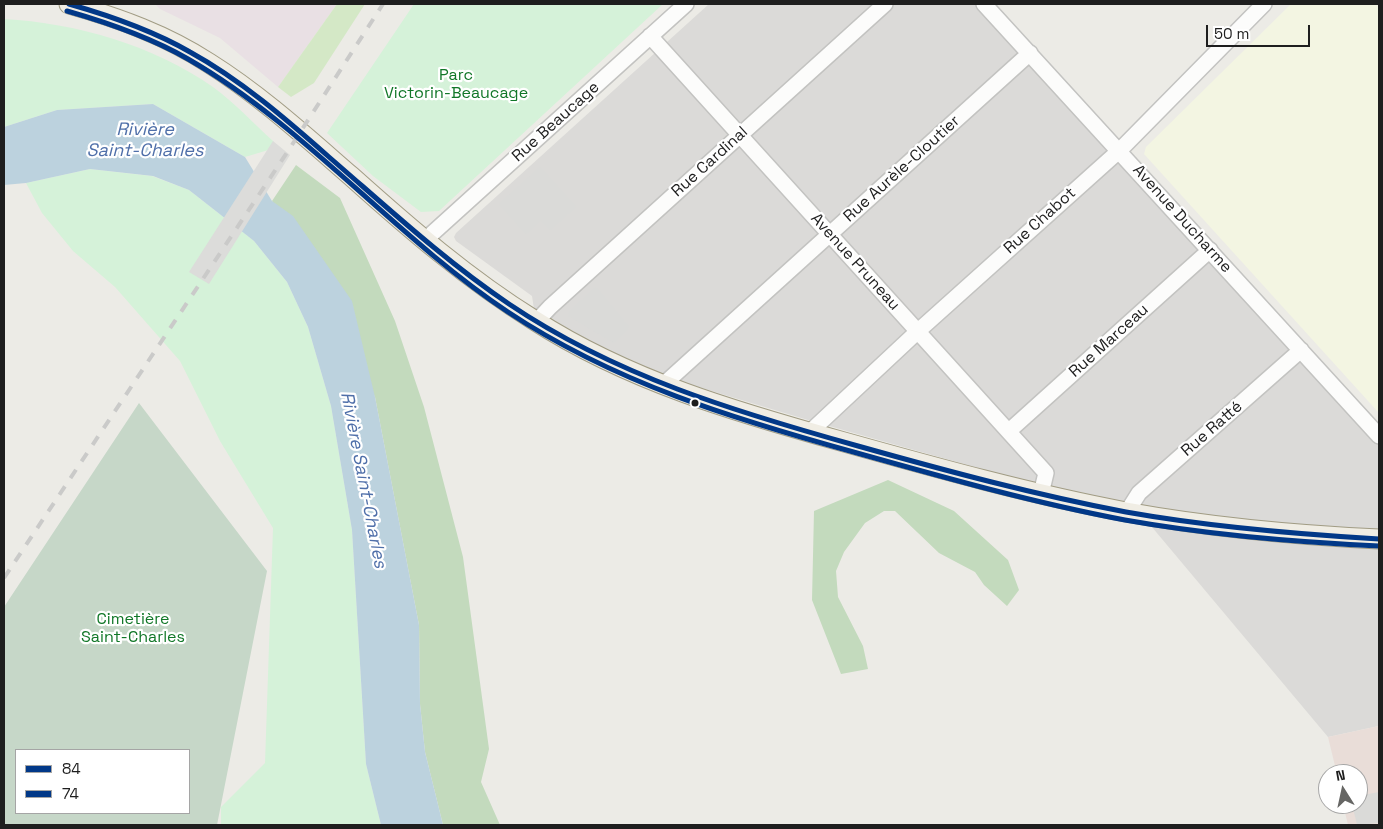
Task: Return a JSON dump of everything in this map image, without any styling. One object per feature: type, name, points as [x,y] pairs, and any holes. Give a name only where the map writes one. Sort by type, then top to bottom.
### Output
[{"type":"main road","points":[[69,4],[114,16],[146,29],[208,62],[293,125],[425,240],[480,284],[536,322],[602,358],[662,385],[757,418],[1041,494],[1127,512],[1250,529],[1379,539]]},
{"type":"street","name":"Rue Beaucage","points":[[425,240],[686,4]]},
{"type":"street","name":"Rue Cardinal","points":[[536,322],[550,307],[885,4]]},
{"type":"street","name":"Avenue Ducharme","points":[[984,4],[1120,150],[1379,436]]},
{"type":"street","name":"Rue Chabot","points":[[810,432],[917,332],[1120,150],[1264,4]]},
{"type":"street","name":"Avenue Pruneau","points":[[650,36],[1046,473],[1041,494]]},
{"type":"street","name":"Rue Aurèle-Cloutier","points":[[662,385],[1030,53]]},
{"type":"street","name":"Rue Marceau","points":[[1009,431],[1210,250]]},
{"type":"street","name":"Rue Ratté","points":[[1127,512],[1139,493],[1301,350]]},
{"type":"shaded area","points":[[155,4],[337,4],[278,87],[220,38],[160,9]]},
{"type":"shaded area","points":[[709,4],[989,4],[1379,436],[1379,726],[1328,737],[1141,514],[808,420],[665,377],[536,322],[532,296],[456,241],[454,237],[456,233]]},
{"type":"shaded area","points":[[1291,4],[1376,4],[1379,8],[1379,413],[1144,154],[1146,147]]},
{"type":"shaded area","points":[[540,167],[576,207],[550,230],[541,220],[526,234],[499,204]]},
{"type":"shaded area","points":[[596,287],[629,327],[614,343],[568,316],[569,312]]},
{"type":"shaded area","points":[[1379,726],[1379,825],[1348,825],[1345,814],[1368,814],[1368,764],[1335,764],[1328,737]]},
{"type":"shaded area","points":[[1379,792],[1379,823],[1357,825],[1354,814],[1368,814],[1368,794]]},
{"type":"green space","points":[[337,4],[365,4],[314,83],[291,97],[278,87]]},
{"type":"green space","name":"Parc Victorin-Beaucage","points":[[414,4],[663,4],[439,211],[421,212],[373,176],[327,133]]},
{"type":"green space","points":[[4,19],[59,25],[86,31],[139,48],[165,59],[190,72],[221,93],[273,141],[275,148],[245,157],[153,104],[57,110],[4,127]]},
{"type":"green space","points":[[296,165],[340,198],[395,321],[424,407],[463,557],[489,749],[481,782],[500,825],[443,825],[425,752],[420,704],[419,625],[375,397],[272,201]]},
{"type":"green space","points":[[90,169],[152,176],[189,190],[254,241],[287,282],[308,327],[331,406],[352,530],[366,764],[381,825],[221,825],[221,807],[265,763],[273,528],[220,441],[180,361],[115,287],[73,251],[42,213],[26,183]]},
{"type":"green space","name":"Cimetière Saint-Charles","points":[[139,403],[267,571],[217,825],[4,825],[4,607]]},
{"type":"green space","points":[[888,480],[954,511],[1008,560],[1019,590],[1007,606],[984,585],[975,572],[939,553],[895,511],[884,511],[865,523],[844,552],[836,571],[838,597],[863,646],[868,669],[841,674],[812,600],[814,511]]},
{"type":"water","name":"Rivière Saint-Charles","points":[[153,104],[245,157],[272,201],[293,216],[352,301],[375,397],[419,625],[420,704],[425,752],[443,825],[381,825],[366,764],[352,530],[331,406],[308,327],[287,282],[254,241],[189,190],[153,176],[90,169],[26,183],[4,185],[4,127],[57,110]]},
{"type":"pier","points":[[273,141],[290,155],[209,284],[189,272]]},
{"type":"railway","points":[[4,578],[290,148],[383,4]]},
{"type":"transit line","name":"84","points":[[69,4],[146,30],[209,63],[280,114],[417,234],[485,287],[550,329],[634,372],[767,420],[992,482],[1059,498],[1126,512],[1189,522],[1379,539]]},
{"type":"transit line","name":"74","points":[[67,11],[144,37],[188,59],[231,86],[311,149],[427,250],[508,312],[590,359],[633,379],[766,427],[957,481],[1058,506],[1125,520],[1220,534],[1379,546]]}]
